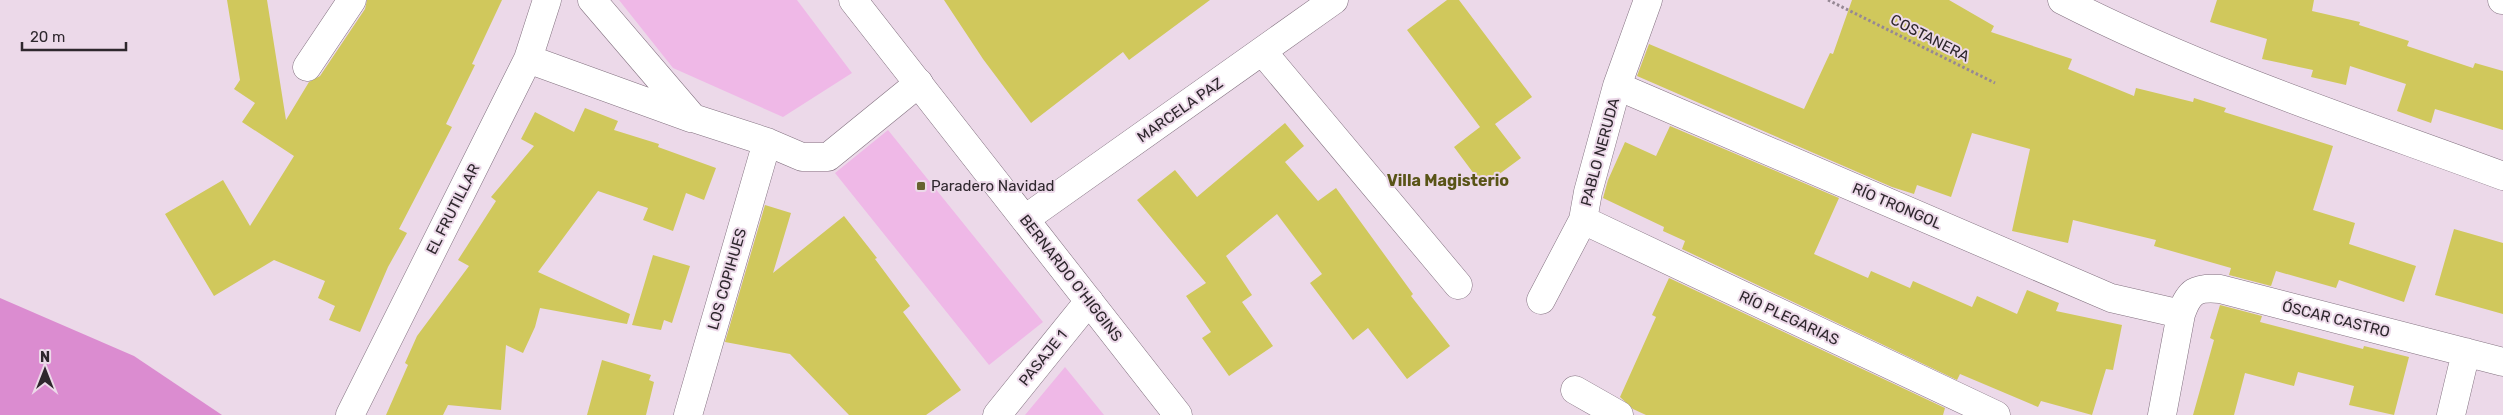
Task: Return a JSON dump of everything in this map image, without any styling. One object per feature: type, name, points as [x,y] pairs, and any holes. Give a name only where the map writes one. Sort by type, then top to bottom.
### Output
[{"type":"street","points":[[307,67],[352,0]]},
{"type":"street","name":"EL FRUTILLAR","points":[[350,415],[528,59],[547,0]]},
{"type":"street","points":[[592,0],[693,118]]},
{"type":"street","name":"BERNARDO O'HIGGINS","points":[[853,0],[1178,415]]},
{"type":"street","name":"MARCELA PAZ","points":[[1025,219],[1334,0]]},
{"type":"street","name":"PABLO NERUDA","points":[[1541,300],[1583,220],[1588,192],[1618,86],[1648,0]]},
{"type":"street","points":[[2062,0],[2129,34],[2199,64],[2503,176]]},
{"type":"street","points":[[1262,51],[1458,285]]},
{"type":"street","points":[[528,59],[693,118],[767,142],[802,157],[828,157],[919,84]]},
{"type":"street","name":"RÍO TRONGOL","points":[[1618,86],[2111,298],[2181,314]]},
{"type":"street","name":"LOS COPIHUES","points":[[688,415],[767,142]]},
{"type":"street","name":"RÍO PLEGARIAS","points":[[1583,220],[1996,415]]},
{"type":"street","name":"ÓSCAR CASTRO","points":[[2181,314],[2186,299],[2195,291],[2220,290],[2503,362]]},
{"type":"street","name":"PASAJE 1","points":[[997,415],[1089,301]]},
{"type":"street","points":[[2162,415],[2181,314]]},
{"type":"street","points":[[2450,415],[2466,352]]},
{"type":"street","points":[[1575,390],[1619,415]]},
{"type":"path","name":"COSTANERA","points":[[1828,0],[1995,84]]},
{"type":"shaded area","points":[[619,0],[797,0],[852,73],[783,117],[673,68]]},
{"type":"shaded area","points":[[888,130],[1043,322],[989,365],[835,173]]},
{"type":"shaded area","points":[[0,298],[134,356],[222,415],[0,415]]},
{"type":"shaded area","points":[[1065,367],[1104,415],[1025,415]]},
{"type":"building","points":[[227,0],[267,0],[286,120],[309,82],[320,76],[365,9],[367,0],[502,0],[472,64],[475,65],[446,124],[452,127],[399,229],[407,233],[388,267],[360,332],[329,320],[335,306],[318,298],[325,281],[274,260],[214,296],[165,214],[223,180],[250,226],[294,156],[242,122],[255,103],[234,89],[240,80]]},
{"type":"building","points":[[944,0],[1210,0],[1129,60],[1123,52],[1031,123],[983,59]]},
{"type":"building","points":[[1447,0],[1459,0],[1532,97],[1495,124],[1521,158],[1483,186],[1454,147],[1480,127],[1407,30]]},
{"type":"building","points":[[1852,0],[1949,0],[1994,26],[1991,32],[2072,59],[2068,69],[2134,96],[2136,88],[2193,102],[2194,98],[2226,108],[2224,112],[2333,146],[2313,210],[2355,223],[2349,244],[2416,266],[2404,302],[2339,280],[2336,288],[2276,271],[2271,286],[2229,275],[2231,268],[2154,246],[2156,240],[2073,220],[2068,243],[2012,231],[2030,149],[1972,133],[1951,197],[1917,185],[1914,194],[1892,187],[1637,76],[1649,44],[1804,109],[1830,53],[1833,54]]},
{"type":"building","points":[[2217,0],[2314,0],[2312,11],[2360,22],[2359,25],[2409,41],[2407,46],[2473,68],[2475,63],[2503,71],[2503,130],[2435,109],[2431,123],[2397,111],[2406,84],[2350,66],[2346,85],[2311,77],[2313,70],[2262,59],[2267,39],[2210,22]]},
{"type":"building","points":[[585,108],[618,121],[614,130],[659,144],[658,147],[716,168],[704,200],[686,193],[673,231],[643,220],[648,208],[598,191],[538,272],[630,314],[627,324],[540,308],[535,327],[523,353],[506,345],[501,410],[448,405],[443,415],[386,415],[408,365],[405,363],[417,336],[469,266],[458,260],[496,201],[491,197],[534,146],[521,139],[535,112],[574,132]]},
{"type":"building","points":[[1285,123],[1304,146],[1285,162],[1318,201],[1336,188],[1413,294],[1411,296],[1450,346],[1407,379],[1368,328],[1353,340],[1310,283],[1322,274],[1277,214],[1226,256],[1252,295],[1242,302],[1273,346],[1229,376],[1202,338],[1211,332],[1186,296],[1206,283],[1137,200],[1175,170],[1197,197]]},
{"type":"building","points":[[1670,126],[1839,198],[1814,254],[1868,278],[1871,271],[1910,288],[1913,281],[1972,307],[1977,296],[2017,314],[2027,290],[2059,303],[2056,311],[2122,325],[2113,370],[2106,369],[2092,415],[2041,401],[2038,407],[1960,374],[1957,380],[1682,249],[1685,241],[1663,231],[1664,227],[1603,198],[1608,180],[1625,142],[1656,156]]},
{"type":"building","points":[[765,205],[791,213],[773,273],[844,216],[877,258],[875,259],[910,306],[903,312],[961,390],[926,415],[849,415],[790,354],[725,342]]},
{"type":"building","points":[[2454,229],[2503,243],[2503,314],[2435,295]]},
{"type":"building","points":[[653,255],[690,266],[672,323],[664,320],[661,330],[632,325]]},
{"type":"building","points":[[1669,278],[1945,408],[1943,415],[1646,415],[1633,409],[1620,397],[1656,317],[1652,315]]},
{"type":"building","points":[[2220,305],[2262,316],[2260,322],[2363,349],[2364,346],[2409,357],[2394,415],[2349,405],[2354,386],[2298,372],[2294,386],[2245,373],[2234,415],[2193,415],[2214,340],[2210,338]]},
{"type":"building","points":[[602,360],[651,375],[649,380],[654,382],[646,415],[587,415]]},
{"type":"place","name":"Paradero Navidad","points":[[921,186]]},
{"type":"district","name":"Villa Magisterio","points":[[1448,180]]}]
